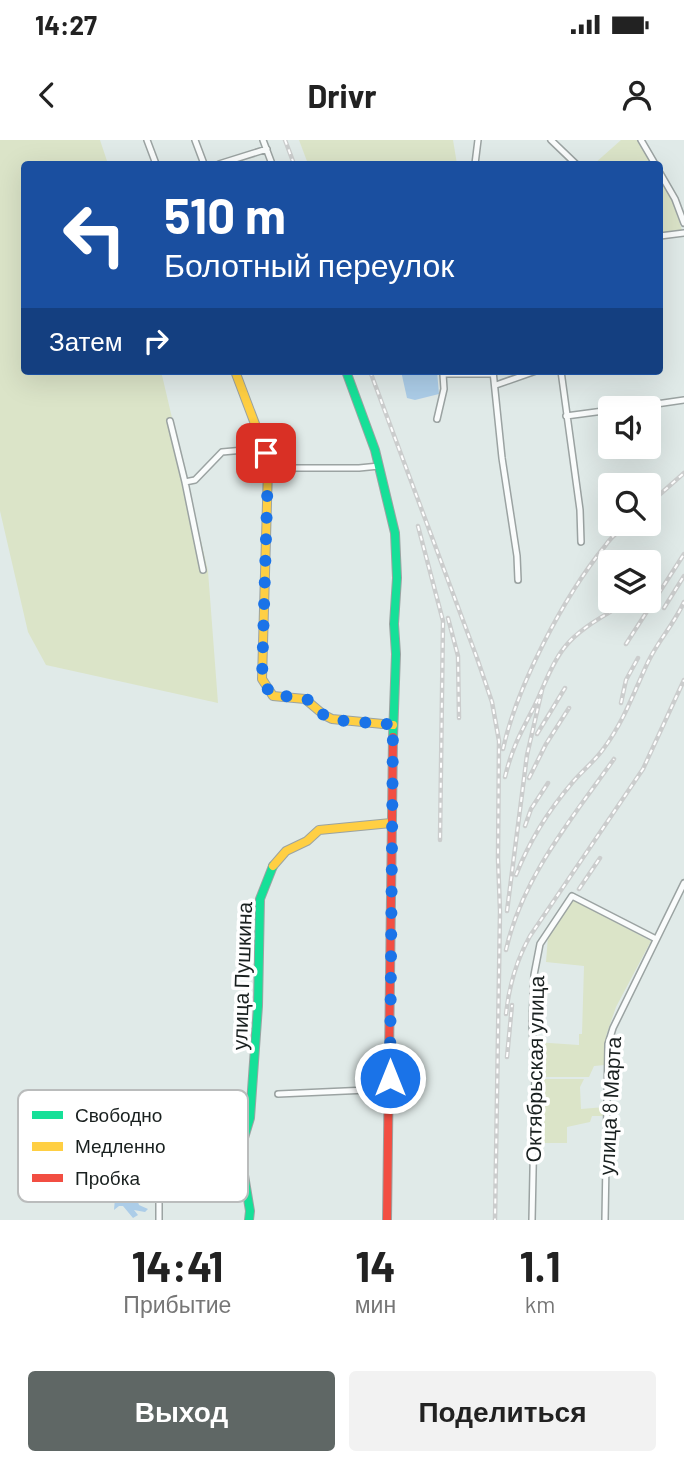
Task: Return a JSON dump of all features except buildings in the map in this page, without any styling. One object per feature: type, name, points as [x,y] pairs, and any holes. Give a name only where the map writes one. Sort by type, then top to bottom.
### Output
[{"type":"street","points":[[147,140],[155,161]]},
{"type":"street","points":[[195,140],[203,161]]},
{"type":"street","points":[[263,140],[271,161]]},
{"type":"street","points":[[475,161],[478,140]]},
{"type":"street","points":[[551,140],[573,161]]},
{"type":"street","points":[[641,140],[653,161]]},
{"type":"street","points":[[229,161],[267,149]]},
{"type":"street","points":[[663,178],[684,223]]},
{"type":"street","points":[[663,236],[684,233]]},
{"type":"street","points":[[237,375],[266,453],[268,468],[262,678],[267,691],[279,698],[301,697],[313,703],[327,717],[393,725]]},
{"type":"street","points":[[347,375],[379,466],[395,533],[397,578],[394,624],[396,654],[391,823],[387,1220]]},
{"type":"street","points":[[437,419],[444,389],[443,375]]},
{"type":"street","points":[[494,375],[518,580]]},
{"type":"street","points":[[496,385],[525,375]]},
{"type":"street","points":[[561,375],[580,510],[581,542]]},
{"type":"street","points":[[661,403],[684,400]]},
{"type":"street","points":[[566,416],[598,412]]},
{"type":"street","points":[[170,421],[203,570]]},
{"type":"street","points":[[185,482],[195,481],[222,452],[255,449],[266,453]]},
{"type":"street","points":[[268,468],[379,466]]},
{"type":"street","name":"улица Пушкина","points":[[248,1125],[258,1006],[260,899],[272,867],[286,851],[307,841],[319,830],[391,823]]},
{"type":"street","name":"улица 8 Марта","points":[[605,1220],[608,1044],[612,1028],[684,883]]},
{"type":"street","name":"Октябрьская улица","points":[[532,1220],[535,1076],[531,1024],[534,975],[540,944],[572,896],[656,939]]},
{"type":"street","points":[[278,1094],[390,1089]]},
{"type":"street","points":[[159,1202],[159,1220]]},
{"type":"street","name":"улица Пушкина","points":[[247,1202],[249,1220]]},
{"type":"green space","points":[[0,140],[100,140],[107,161],[21,161],[21,375],[162,375],[208,571],[218,703],[46,665],[28,632],[0,511]]},
{"type":"green space","points":[[299,140],[453,140],[456,161],[307,161]]},
{"type":"green space","points":[[621,140],[637,140],[649,161],[597,161]]},
{"type":"green space","points":[[663,185],[672,200],[682,230],[663,233]]},
{"type":"green space","points":[[573,900],[651,941],[616,1007],[606,1036],[605,1065],[594,1066],[589,1077],[538,1077],[535,1042],[579,1045],[579,1034],[582,1034],[584,966],[546,962],[548,936]]},
{"type":"green space","points":[[542,1079],[584,1079],[580,1087],[581,1109],[605,1107],[605,1116],[592,1116],[590,1122],[567,1127],[567,1143],[537,1143],[536,1116],[541,1110]]},
{"type":"water","points":[[402,375],[437,375],[439,394],[415,400],[407,398]]},
{"type":"water","points":[[115,1202],[138,1202],[148,1209],[145,1212],[134,1210],[138,1215],[133,1218],[123,1206],[114,1210]]},
{"type":"railway","points":[[285,140],[293,161]]},
{"type":"railway","points":[[371,375],[477,658],[492,702],[499,741],[500,911],[495,1220]]},
{"type":"railway","points":[[661,493],[684,473]]},
{"type":"railway","points":[[418,526],[443,621],[440,840]]},
{"type":"railway","points":[[503,749],[519,698],[558,616],[589,566],[614,536]]},
{"type":"railway","points":[[626,644],[684,554]]},
{"type":"railway","points":[[664,608],[684,576]]},
{"type":"railway","points":[[516,875],[547,816],[611,738],[652,654],[684,602]]},
{"type":"railway","points":[[505,777],[517,740],[559,655],[586,627],[609,613]]},
{"type":"railway","points":[[448,618],[458,656],[459,718]]},
{"type":"railway","points":[[621,703],[626,680],[638,658]]},
{"type":"railway","points":[[506,1014],[514,974],[530,936],[643,769],[684,680]]},
{"type":"railway","points":[[537,734],[565,688]]},
{"type":"railway","points":[[507,911],[527,755],[542,690]]},
{"type":"railway","points":[[529,778],[546,744],[569,708]]},
{"type":"railway","points":[[506,950],[524,898],[536,873],[614,759]]},
{"type":"railway","points":[[525,826],[531,809],[548,783]]},
{"type":"railway","points":[[579,889],[600,858]]},
{"type":"railway","points":[[507,1057],[512,1005]]},
{"type":"traffic: fast","points":[[347,375],[375,450],[395,533],[397,578],[393,737]]},
{"type":"traffic: fast","points":[[248,1125],[258,1006],[260,899],[273,866]]},
{"type":"traffic: fast","points":[[248,1199],[249,1220]]},
{"type":"traffic: slow","points":[[237,375],[266,453],[268,468],[262,679],[273,696],[305,699],[332,719],[393,725]]},
{"type":"traffic: slow","points":[[273,866],[286,851],[307,841],[319,830],[391,823]]},
{"type":"traffic: jam","points":[[387,1220],[393,737]]},
{"type":"route","points":[[266,453],[268,468],[262,678],[267,691],[279,698],[301,697],[313,703],[327,717],[393,725],[390,1078]]}]
